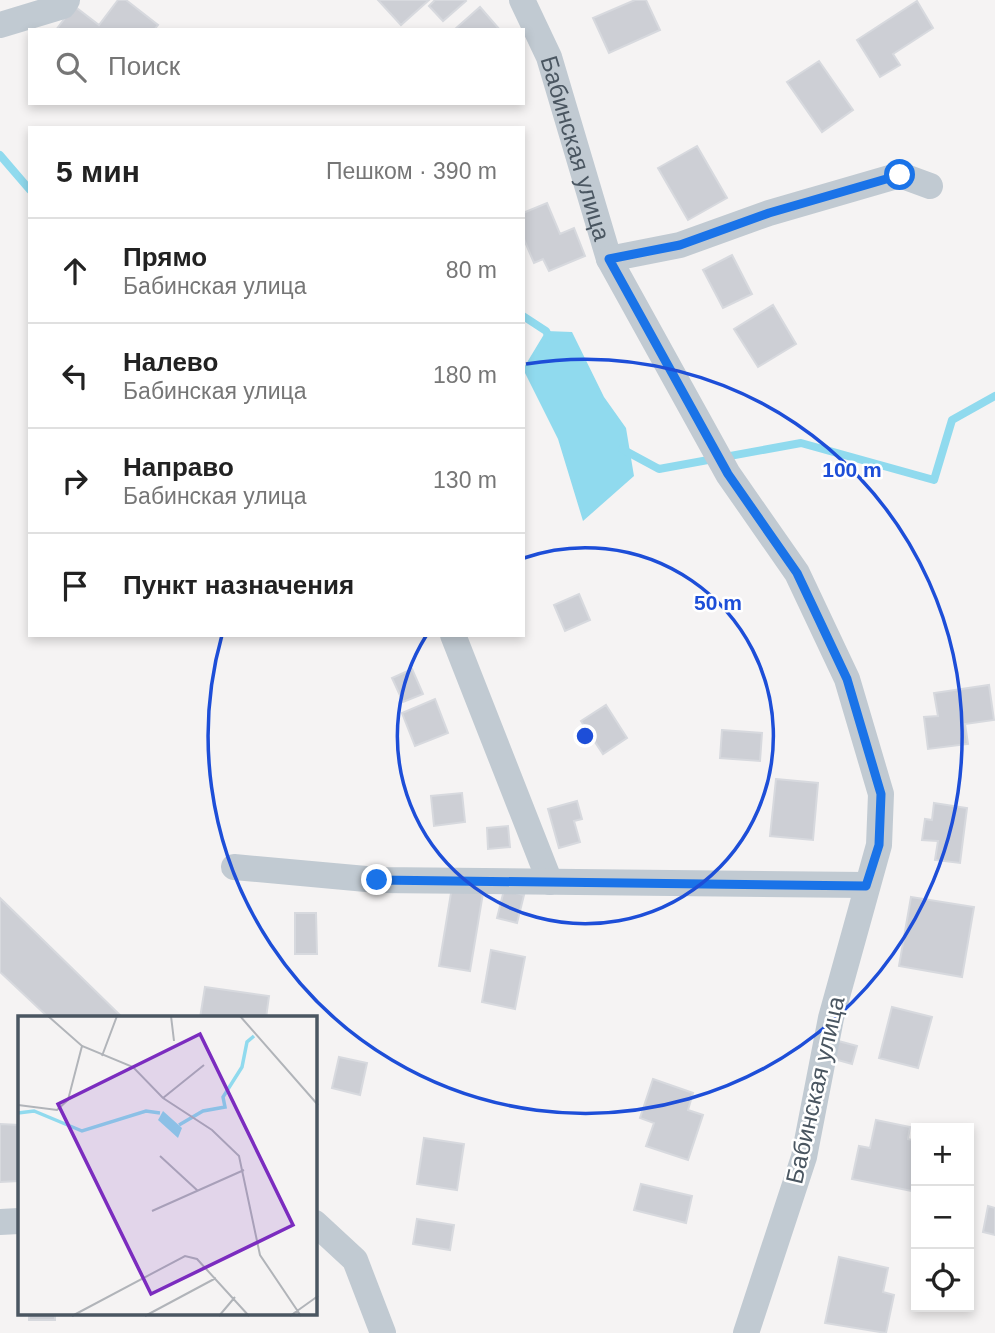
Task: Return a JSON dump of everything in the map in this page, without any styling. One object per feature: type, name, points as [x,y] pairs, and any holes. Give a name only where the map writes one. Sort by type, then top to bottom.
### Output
[{"type":"street","points":[[0,25],[63,6],[67,0]]},
{"type":"street","name":"Бабинская улица","points":[[522,0],[549,57],[609,259],[728,474],[797,573],[847,679],[881,794],[879,845],[831,1018],[804,1157],[746,1333]]},
{"type":"street","name":"Бабинская улица","points":[[609,259],[680,245],[769,213],[900,175],[930,186]]},
{"type":"street","points":[[454,637],[550,882]]},
{"type":"street","points":[[234,867],[377,880],[866,886]]},
{"type":"street","points":[[0,1222],[18,1221]]},
{"type":"street","points":[[317,1225],[355,1259],[383,1333]]},
{"type":"water","points":[[546,331],[572,332],[604,397],[626,428],[634,476],[583,521],[558,439],[525,373],[525,366]]},
{"type":"building","points":[[118,0],[126,0],[158,25],[156,28],[58,28],[74,6],[99,25]]},
{"type":"building","points":[[378,0],[429,0],[401,25]]},
{"type":"building","points":[[435,0],[466,1],[443,21],[429,6]]},
{"type":"building","points":[[635,0],[646,0],[660,30],[609,53],[593,18]]},
{"type":"building","points":[[917,1],[933,28],[893,54],[900,65],[880,77],[857,40]]},
{"type":"building","points":[[480,7],[498,28],[456,28]]},
{"type":"building","points":[[819,61],[853,110],[822,132],[787,82]]},
{"type":"building","points":[[697,146],[727,198],[688,220],[658,168]]},
{"type":"building","points":[[547,203],[560,234],[574,228],[585,256],[549,271],[543,259],[534,263],[525,242],[525,212]]},
{"type":"building","points":[[732,255],[752,294],[723,308],[703,270]]},
{"type":"building","points":[[773,305],[796,344],[758,367],[734,329]]},
{"type":"building","points":[[579,594],[590,620],[565,631],[554,605]]},
{"type":"building","points":[[412,669],[423,694],[403,702],[392,678]]},
{"type":"building","points":[[989,685],[994,720],[965,724],[968,744],[928,749],[924,717],[938,716],[934,693]]},
{"type":"building","points":[[435,699],[448,733],[415,746],[402,713]]},
{"type":"building","points":[[606,705],[627,738],[603,754],[581,721]]},
{"type":"building","points":[[722,730],[762,733],[760,761],[720,758]]},
{"type":"building","points":[[776,779],[818,783],[813,840],[770,836]]},
{"type":"building","points":[[462,793],[465,822],[434,826],[431,796]]},
{"type":"building","points":[[577,801],[582,819],[574,821],[580,842],[559,848],[548,809]]},
{"type":"building","points":[[934,803],[967,808],[960,863],[935,860],[938,841],[922,840],[925,819],[932,820]]},
{"type":"building","points":[[508,826],[510,847],[488,849],[487,828]]},
{"type":"building","points":[[452,887],[483,893],[470,971],[439,966]]},
{"type":"building","points":[[504,890],[524,895],[517,923],[497,918]]},
{"type":"building","points":[[911,897],[974,907],[962,977],[899,966]]},
{"type":"building","points":[[0,898],[121,1016],[47,1016],[0,972]]},
{"type":"building","points":[[295,913],[316,913],[317,954],[295,954]]},
{"type":"building","points":[[491,950],[525,957],[515,1009],[482,1002]]},
{"type":"building","points":[[205,987],[269,996],[266,1016],[200,1016]]},
{"type":"building","points":[[892,1007],[932,1017],[918,1068],[879,1058]]},
{"type":"building","points":[[831,1039],[857,1046],[852,1064],[827,1057]]},
{"type":"building","points":[[339,1057],[367,1063],[360,1095],[332,1088]]},
{"type":"building","points":[[653,1079],[693,1093],[688,1110],[703,1115],[688,1160],[646,1146],[654,1123],[640,1118]]},
{"type":"building","points":[[876,1120],[910,1127],[908,1139],[911,1140],[911,1191],[852,1179],[859,1146],[870,1148]]},
{"type":"building","points":[[0,1124],[18,1125],[18,1181],[0,1182]]},
{"type":"building","points":[[424,1138],[464,1144],[457,1190],[417,1184]]},
{"type":"building","points":[[641,1184],[692,1196],[686,1223],[634,1210]]},
{"type":"building","points":[[988,1206],[995,1208],[995,1235],[983,1232]]},
{"type":"building","points":[[417,1219],[454,1225],[450,1250],[413,1244]]},
{"type":"building","points":[[839,1257],[888,1268],[883,1292],[894,1295],[886,1333],[825,1323]]},
{"type":"building","points":[[29,1316],[55,1316],[55,1320],[29,1320]]},
{"type":"waterway","points":[[0,155],[28,188]]},
{"type":"waterway","points":[[525,317],[546,331],[550,339]]},
{"type":"waterway","points":[[622,449],[659,469],[801,443],[934,480],[952,420],[995,396]]},
{"type":"route","points":[[377,880],[866,886],[879,845],[881,794],[847,679],[797,573],[728,474],[609,259],[680,245],[769,213],[900,175]]}]
